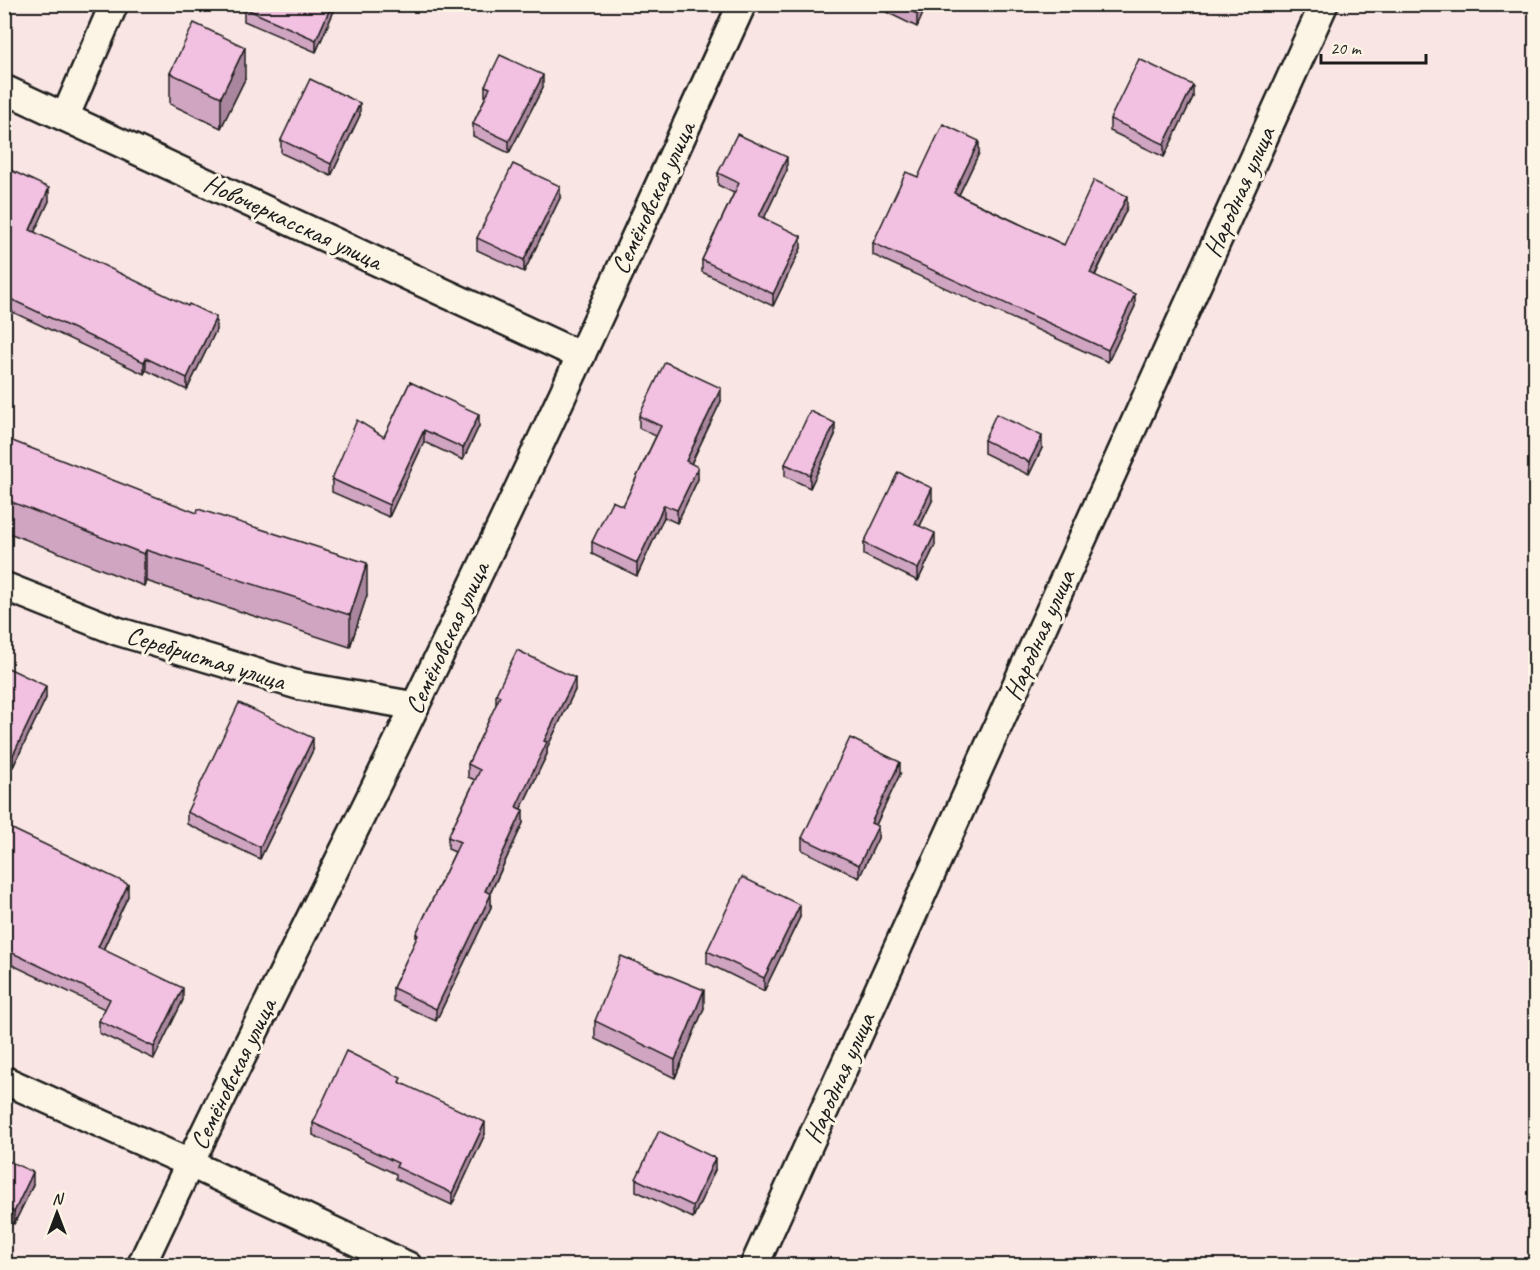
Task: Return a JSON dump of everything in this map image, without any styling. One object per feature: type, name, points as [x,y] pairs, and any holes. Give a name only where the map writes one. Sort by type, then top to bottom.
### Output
[{"type":"street","points":[[65,117],[114,4]]},
{"type":"street","name":"Семёновская улица","points":[[141,1266],[189,1163],[415,706],[581,356],[742,4]]},
{"type":"street","name":"Народная улица","points":[[754,1266],[1324,4]]},
{"type":"street","name":"Новочеркасская улица","points":[[4,89],[581,356]]},
{"type":"street","name":"Серебристая улица","points":[[4,586],[117,631],[290,683],[415,706]]},
{"type":"street","points":[[4,1080],[189,1163],[408,1266]]},
{"type":"building","points":[[246,4],[332,4],[316,40],[244,8]]},
{"type":"building","points":[[896,4],[922,4],[917,14]]},
{"type":"building","points":[[194,23],[245,47],[221,97],[170,73]]},
{"type":"building","points":[[500,55],[543,75],[509,141],[473,124],[490,88],[485,86]]},
{"type":"building","points":[[1139,59],[1193,85],[1164,144],[1110,119]]},
{"type":"building","points":[[310,79],[360,103],[331,164],[281,140]]},
{"type":"building","points":[[943,124],[979,141],[954,193],[1064,245],[1094,180],[1127,196],[1090,273],[1135,294],[1108,350],[873,243],[906,172],[918,177]]},
{"type":"building","points":[[737,134],[787,157],[759,216],[801,236],[773,294],[702,260],[739,183],[718,173]]},
{"type":"building","points":[[513,164],[560,186],[524,260],[477,238]]},
{"type":"building","points":[[4,167],[49,188],[30,230],[188,306],[189,304],[216,317],[187,378],[146,358],[144,362],[4,296]]},
{"type":"building","points":[[665,362],[721,388],[686,461],[698,467],[677,510],[664,505],[637,563],[592,542],[612,501],[623,506],[661,426],[639,416]]},
{"type":"building","points":[[410,382],[479,414],[463,448],[424,430],[389,505],[332,479],[357,420],[384,437]]},
{"type":"building","points":[[810,411],[835,423],[810,475],[785,464]]},
{"type":"building","points":[[996,414],[1042,436],[1029,462],[984,440]]},
{"type":"building","points":[[10,440],[197,513],[198,509],[367,563],[350,615],[146,550],[144,554],[4,499],[4,443],[8,445]]},
{"type":"building","points":[[898,472],[932,488],[915,524],[935,533],[918,569],[864,543]]},
{"type":"building","points":[[517,650],[575,678],[544,741],[547,742],[516,807],[523,810],[485,891],[491,894],[436,1009],[393,988],[460,842],[448,837],[480,770],[468,764],[500,696],[496,694]]},
{"type":"building","points":[[4,666],[46,686],[13,755],[4,751]]},
{"type":"building","points":[[239,703],[313,738],[260,847],[187,812]]},
{"type":"building","points":[[850,738],[900,762],[871,823],[878,826],[859,865],[802,838]]},
{"type":"building","points":[[4,825],[128,884],[98,947],[183,988],[154,1047],[99,1021],[110,999],[4,949]]},
{"type":"building","points":[[742,877],[800,905],[764,978],[707,951]]},
{"type":"building","points":[[621,956],[704,990],[675,1060],[595,1021]]},
{"type":"building","points":[[346,1051],[401,1078],[399,1082],[485,1122],[452,1193],[396,1167],[398,1163],[313,1123]]},
{"type":"building","points":[[659,1131],[715,1158],[693,1206],[636,1179]]},
{"type":"building","points":[[4,1159],[33,1172],[14,1212],[4,1207]]}]
